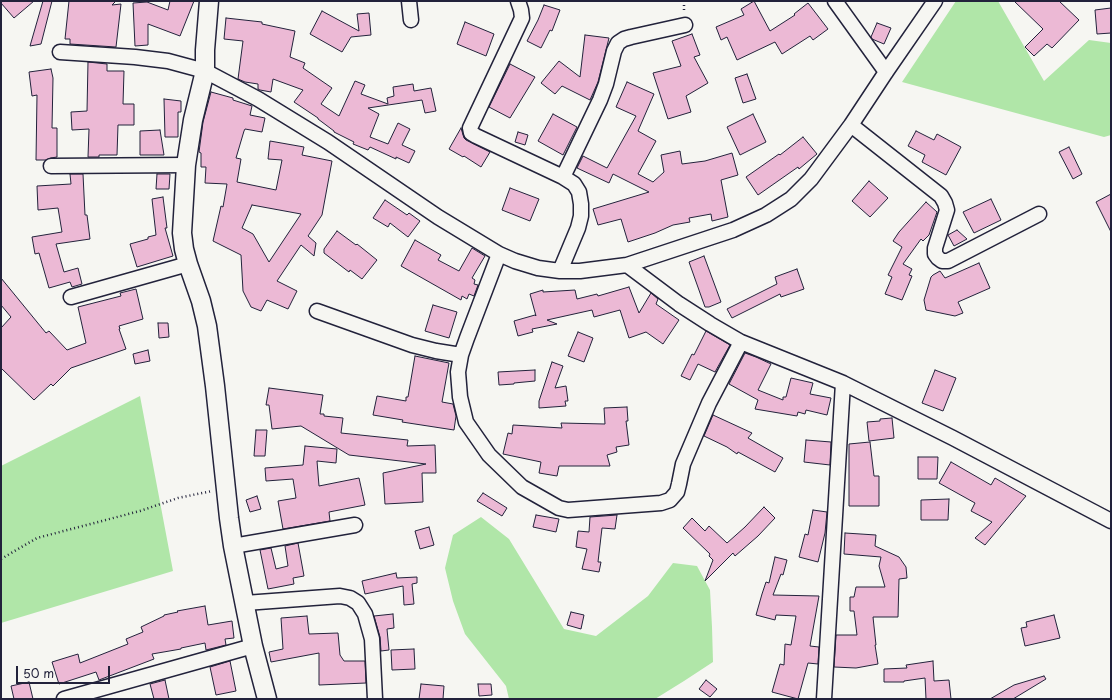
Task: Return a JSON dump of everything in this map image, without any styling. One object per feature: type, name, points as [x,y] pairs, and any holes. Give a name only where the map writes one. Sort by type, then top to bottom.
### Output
[{"type":"street","points":[[209,1],[205,71],[193,120],[186,165],[182,233],[184,249],[201,301],[206,326],[215,386],[233,546],[253,646],[267,699]]},
{"type":"street","points":[[409,1],[411,20]]},
{"type":"street","points":[[518,1],[522,18],[470,128],[471,133],[476,136],[563,177],[574,184],[579,192],[581,216],[578,228],[560,271]]},
{"type":"street","points":[[835,1],[886,72]]},
{"type":"street","points":[[60,52],[135,57],[168,61],[205,71],[258,99],[328,142],[438,217],[499,254],[538,268],[560,271],[580,271],[627,265],[733,230],[766,215],[791,199],[811,179],[851,125],[935,1]]},
{"type":"street","points":[[563,177],[600,100],[606,84],[614,51],[618,43],[631,37],[685,25]]},
{"type":"street","points":[[851,125],[941,196],[947,210],[935,248],[935,254],[942,261],[948,262],[1039,214]]},
{"type":"street","points":[[51,166],[186,165]]},
{"type":"street","points":[[499,254],[461,354],[458,372],[460,397],[466,422],[488,455],[522,487],[559,508],[568,510],[661,503],[670,500],[677,492],[683,464],[709,403],[741,342]]},
{"type":"street","points":[[71,297],[188,264]]},
{"type":"street","points":[[627,265],[679,304],[741,342],[843,383],[953,438],[1111,521]]},
{"type":"street","points":[[317,311],[412,345],[436,351],[461,354]]},
{"type":"street","points":[[824,699],[843,383]]},
{"type":"street","points":[[233,546],[355,525]]},
{"type":"street","points":[[245,603],[340,596],[350,598],[358,603],[365,614],[372,639],[375,699]]},
{"type":"street","points":[[64,699],[253,646]]},
{"type":"path","points":[[1,559],[37,538],[134,512],[178,498],[226,489]]},
{"type":"green space","points":[[956,1],[998,1],[1044,81],[1089,40],[1111,43],[1111,135],[1104,137],[902,82]]},
{"type":"green space","points":[[140,396],[173,571],[1,623],[1,466]]},
{"type":"green space","points":[[481,517],[509,539],[564,629],[596,636],[648,596],[673,563],[697,566],[710,590],[713,662],[655,699],[509,699],[506,686],[465,634],[453,601],[445,568],[453,535]]},
{"type":"building","points":[[1,1],[34,1],[14,18],[1,3]]},
{"type":"building","points":[[43,1],[52,1],[41,44],[30,46]]},
{"type":"building","points":[[69,1],[116,1],[112,5],[121,4],[116,47],[70,44],[70,39],[65,39]]},
{"type":"building","points":[[170,1],[194,1],[180,36],[148,24],[148,45],[135,46],[133,3],[147,2],[168,10]]},
{"type":"building","points":[[754,1],[770,31],[795,15],[794,14],[808,3],[828,29],[813,40],[810,36],[782,54],[775,42],[737,60],[727,37],[721,40],[716,27],[744,15],[741,9]]},
{"type":"building","points":[[1014,1],[1059,1],[1079,20],[1052,48],[1047,44],[1034,56],[1025,47],[1043,29]]},
{"type":"building","points":[[544,5],[560,10],[552,31],[550,30],[541,48],[527,41]]},
{"type":"building","points":[[1111,8],[1111,33],[1097,34],[1095,10]]},
{"type":"building","points":[[322,11],[359,31],[357,14],[369,13],[371,35],[351,37],[342,52],[310,34]]},
{"type":"building","points":[[226,18],[262,22],[262,24],[295,31],[290,57],[305,63],[303,68],[332,88],[321,104],[339,116],[355,81],[365,85],[361,94],[388,104],[387,98],[394,96],[393,87],[413,84],[414,91],[431,88],[436,111],[425,113],[422,100],[368,108],[379,114],[370,137],[388,144],[398,123],[410,129],[402,145],[415,151],[409,163],[396,157],[396,159],[370,147],[368,150],[353,144],[354,142],[334,132],[318,118],[294,102],[303,90],[273,79],[271,92],[258,89],[258,84],[245,82],[238,79],[243,41],[224,39]]},
{"type":"building","points":[[465,22],[494,34],[486,56],[457,44]]},
{"type":"building","points":[[877,23],[891,28],[884,44],[872,39],[871,37]]},
{"type":"building","points":[[692,34],[700,55],[694,57],[708,83],[686,96],[691,112],[668,119],[653,73],[681,66],[672,41]]},
{"type":"building","points":[[585,35],[609,38],[598,82],[590,100],[562,86],[555,94],[541,83],[559,61],[580,77]]},
{"type":"building","points":[[88,62],[107,64],[107,71],[124,71],[123,104],[134,104],[134,125],[118,125],[117,155],[99,155],[99,157],[88,157],[89,129],[72,130],[71,112],[87,111]]},
{"type":"building","points":[[510,64],[535,77],[510,118],[489,107]]},
{"type":"building","points":[[51,69],[53,78],[52,128],[57,128],[57,157],[46,160],[36,160],[37,95],[32,96],[29,72]]},
{"type":"building","points":[[747,74],[756,99],[743,103],[735,78]]},
{"type":"building","points":[[627,82],[654,94],[638,131],[656,141],[638,174],[653,182],[664,172],[661,155],[680,151],[682,164],[705,161],[732,153],[738,175],[721,180],[728,217],[712,221],[711,214],[689,218],[690,222],[673,225],[628,242],[621,219],[598,225],[593,209],[649,192],[613,174],[609,183],[577,168],[583,156],[607,168],[636,116],[616,107]]},
{"type":"building","points":[[211,92],[233,98],[233,100],[252,106],[250,115],[265,118],[262,132],[245,129],[244,131],[236,158],[241,159],[237,182],[276,190],[282,160],[268,159],[270,141],[304,147],[302,155],[332,161],[322,215],[308,236],[316,243],[314,256],[301,245],[277,281],[297,291],[288,309],[267,300],[261,311],[251,307],[243,291],[241,255],[213,241],[221,206],[223,207],[227,184],[205,183],[206,167],[201,167],[201,153],[199,152],[203,122]],"holes":[[[252,205],[301,214],[269,262],[253,234],[242,228]]]},
{"type":"building","points":[[164,99],[181,101],[181,112],[178,112],[178,137],[165,137]]},
{"type":"building","points":[[553,114],[577,127],[563,155],[538,141]]},
{"type":"building","points":[[753,114],[766,142],[740,155],[727,127]]},
{"type":"building","points":[[461,128],[466,140],[490,152],[481,167],[464,156],[463,157],[449,149]]},
{"type":"building","points":[[160,130],[164,155],[140,155],[140,131]]},
{"type":"building","points":[[916,131],[934,140],[937,134],[961,147],[946,175],[922,162],[925,155],[908,146]]},
{"type":"building","points":[[518,132],[528,135],[525,145],[515,142]]},
{"type":"building","points":[[803,137],[817,154],[799,169],[798,167],[758,195],[746,177],[779,154],[780,155]]},
{"type":"building","points":[[1069,147],[1082,174],[1073,179],[1059,152]]},
{"type":"building","points":[[70,174],[83,174],[85,215],[87,215],[90,239],[56,244],[64,272],[78,268],[82,284],[72,287],[70,282],[49,288],[39,253],[35,254],[32,237],[62,232],[58,208],[38,210],[37,186],[71,184]]},
{"type":"building","points":[[157,174],[170,174],[169,189],[156,189]]},
{"type":"building","points":[[869,181],[888,198],[870,217],[852,201]]},
{"type":"building","points":[[510,188],[539,199],[530,221],[502,210]]},
{"type":"building","points":[[1111,194],[1111,232],[1096,202]]},
{"type":"building","points":[[163,197],[167,228],[165,228],[173,256],[137,267],[130,244],[156,235],[152,199]]},
{"type":"building","points":[[991,199],[1001,220],[974,233],[963,212]]},
{"type":"building","points":[[385,200],[407,215],[409,213],[420,221],[408,237],[390,223],[388,227],[373,218]]},
{"type":"building","points":[[926,202],[937,212],[929,235],[923,241],[921,239],[903,264],[912,269],[909,275],[912,276],[902,300],[885,294],[892,277],[888,275],[902,247],[893,241],[899,232]]},
{"type":"building","points":[[957,230],[967,239],[954,246],[948,235]]},
{"type":"building","points":[[337,231],[356,245],[357,244],[377,260],[362,279],[350,270],[349,272],[324,253],[324,249]]},
{"type":"building","points":[[415,240],[441,255],[438,260],[459,271],[472,248],[485,256],[472,278],[475,280],[474,284],[478,285],[474,296],[469,294],[467,299],[462,296],[461,300],[401,266]]},
{"type":"building","points":[[704,256],[721,302],[709,307],[705,307],[689,262]]},
{"type":"building","points":[[979,263],[990,288],[958,302],[963,313],[955,316],[926,310],[924,300],[931,277],[933,275],[940,271],[945,278]]},
{"type":"building","points":[[797,269],[804,289],[781,297],[780,294],[732,318],[727,309],[777,284],[775,277]]},
{"type":"building","points":[[1,278],[46,333],[49,331],[67,350],[86,343],[78,307],[121,296],[120,293],[136,289],[143,319],[119,326],[126,349],[71,368],[53,386],[51,384],[34,400],[1,368],[1,328],[11,317],[1,305]]},
{"type":"building","points":[[629,287],[639,313],[651,293],[658,299],[656,304],[679,320],[663,344],[646,332],[629,338],[620,310],[594,317],[592,310],[547,320],[557,324],[532,329],[533,332],[518,336],[514,321],[536,316],[530,294],[543,290],[543,292],[575,290],[577,299],[597,294],[598,296]]},
{"type":"building","points":[[433,305],[457,312],[449,338],[425,331]]},
{"type":"building","points":[[158,323],[168,323],[169,337],[159,338]]},
{"type":"building","points":[[706,331],[730,345],[715,372],[698,364],[690,380],[681,376]]},
{"type":"building","points":[[578,332],[593,338],[584,362],[568,356]]},
{"type":"building","points":[[148,350],[150,361],[135,364],[133,354]]},
{"type":"building","points":[[745,353],[771,364],[758,390],[783,400],[783,397],[786,397],[791,378],[813,383],[810,394],[831,398],[827,415],[806,410],[805,414],[798,412],[797,416],[755,409],[758,400],[729,384]]},
{"type":"building","points":[[415,356],[449,363],[442,402],[453,404],[456,416],[454,430],[402,422],[403,420],[373,415],[377,396],[406,401]]},
{"type":"building","points":[[552,362],[563,366],[555,388],[566,386],[568,401],[565,401],[566,406],[539,408],[539,401]]},
{"type":"building","points":[[535,370],[535,381],[499,385],[498,372]]},
{"type":"building","points":[[935,370],[956,378],[943,411],[922,403]]},
{"type":"building","points":[[269,388],[323,395],[320,414],[324,414],[324,416],[343,418],[341,433],[408,440],[407,446],[435,445],[436,473],[422,473],[423,502],[385,504],[383,473],[426,464],[349,455],[301,426],[272,429],[269,405],[266,405]]},
{"type":"building","points":[[627,407],[628,421],[626,421],[629,445],[616,447],[617,452],[607,455],[610,466],[559,466],[557,476],[539,473],[541,462],[503,454],[508,433],[512,434],[513,425],[562,428],[561,423],[605,424],[604,408]]},
{"type":"building","points":[[713,415],[752,433],[748,438],[783,458],[775,472],[704,436]]},
{"type":"building","points":[[892,418],[894,438],[869,441],[867,422]]},
{"type":"building","points":[[256,430],[267,430],[265,456],[254,456]]},
{"type":"building","points":[[806,440],[831,442],[830,465],[804,462]]},
{"type":"building","points":[[870,442],[874,476],[879,476],[879,506],[849,506],[849,444]]},
{"type":"building","points":[[305,446],[337,449],[336,463],[317,461],[319,486],[359,478],[365,505],[329,512],[330,521],[283,529],[278,501],[296,498],[293,479],[266,481],[265,468],[303,465]]},
{"type":"building","points":[[918,457],[938,457],[937,479],[918,479]]},
{"type":"building","points":[[951,462],[991,485],[995,478],[1026,496],[985,545],[975,538],[992,522],[971,511],[975,503],[939,483]]},
{"type":"building","points":[[483,493],[507,508],[502,516],[477,501]]},
{"type":"building","points":[[257,496],[261,509],[250,512],[246,500]]},
{"type":"building","points":[[949,499],[948,520],[921,520],[921,500]]},
{"type":"building","points":[[764,507],[775,518],[758,536],[735,556],[733,553],[705,581],[713,560],[709,556],[710,554],[683,528],[692,518],[705,531],[709,526],[727,543]]},
{"type":"building","points":[[813,510],[827,512],[825,533],[818,562],[799,557],[805,534],[808,535]]},
{"type":"building","points":[[536,515],[559,519],[556,532],[533,527]]},
{"type":"building","points":[[617,515],[615,529],[602,528],[598,562],[601,562],[599,572],[582,569],[587,549],[576,547],[578,531],[589,532],[590,517]]},
{"type":"building","points":[[429,527],[434,545],[420,549],[415,531]]},
{"type":"building","points":[[845,533],[876,535],[875,546],[899,557],[906,567],[907,578],[899,579],[898,617],[873,617],[878,664],[856,668],[834,667],[836,635],[857,635],[854,611],[850,611],[850,597],[854,597],[856,587],[885,587],[879,566],[881,557],[844,554]]},
{"type":"building","points":[[298,543],[304,576],[293,578],[294,584],[268,589],[260,550],[271,548],[276,569],[288,566],[285,546]]},
{"type":"building","points":[[775,557],[787,560],[783,575],[781,574],[773,595],[819,596],[810,646],[819,647],[818,664],[808,663],[798,699],[772,692],[780,664],[784,665],[785,644],[791,645],[796,616],[776,615],[775,620],[756,615],[766,582],[769,583]]},
{"type":"building","points":[[396,573],[397,578],[417,577],[417,583],[412,584],[414,604],[404,605],[403,586],[365,594],[362,581]]},
{"type":"building","points":[[205,606],[208,625],[232,621],[234,638],[225,639],[226,645],[206,650],[205,643],[152,654],[154,659],[99,680],[96,672],[59,684],[52,662],[78,654],[80,663],[128,644],[126,639],[143,632],[141,627],[164,615]]},
{"type":"building","points":[[571,612],[584,615],[581,629],[567,625]]},
{"type":"building","points":[[393,614],[394,628],[387,629],[389,650],[381,651],[380,637],[374,616]]},
{"type":"building","points":[[1054,615],[1060,638],[1025,646],[1021,628],[1027,627],[1026,622]]},
{"type":"building","points":[[307,616],[309,634],[338,633],[340,655],[344,661],[365,661],[366,683],[319,685],[319,653],[271,662],[269,652],[283,649],[281,618]]},
{"type":"building","points":[[414,649],[415,669],[392,670],[391,650]]},
{"type":"building","points":[[230,661],[236,691],[216,695],[210,667]]},
{"type":"building","points":[[933,661],[934,681],[949,680],[951,699],[926,699],[925,678],[904,682],[884,682],[884,669],[907,668],[906,665]]},
{"type":"building","points":[[1044,676],[1046,679],[1013,699],[990,699],[1014,685]]},
{"type":"building","points":[[165,680],[169,699],[154,699],[150,684]]},
{"type":"building","points":[[706,680],[717,689],[710,697],[699,689]]},
{"type":"building","points":[[29,682],[33,699],[14,699],[11,686]]},
{"type":"building","points":[[421,684],[444,686],[443,699],[419,699]]},
{"type":"building","points":[[478,684],[491,684],[492,695],[479,696]]}]
